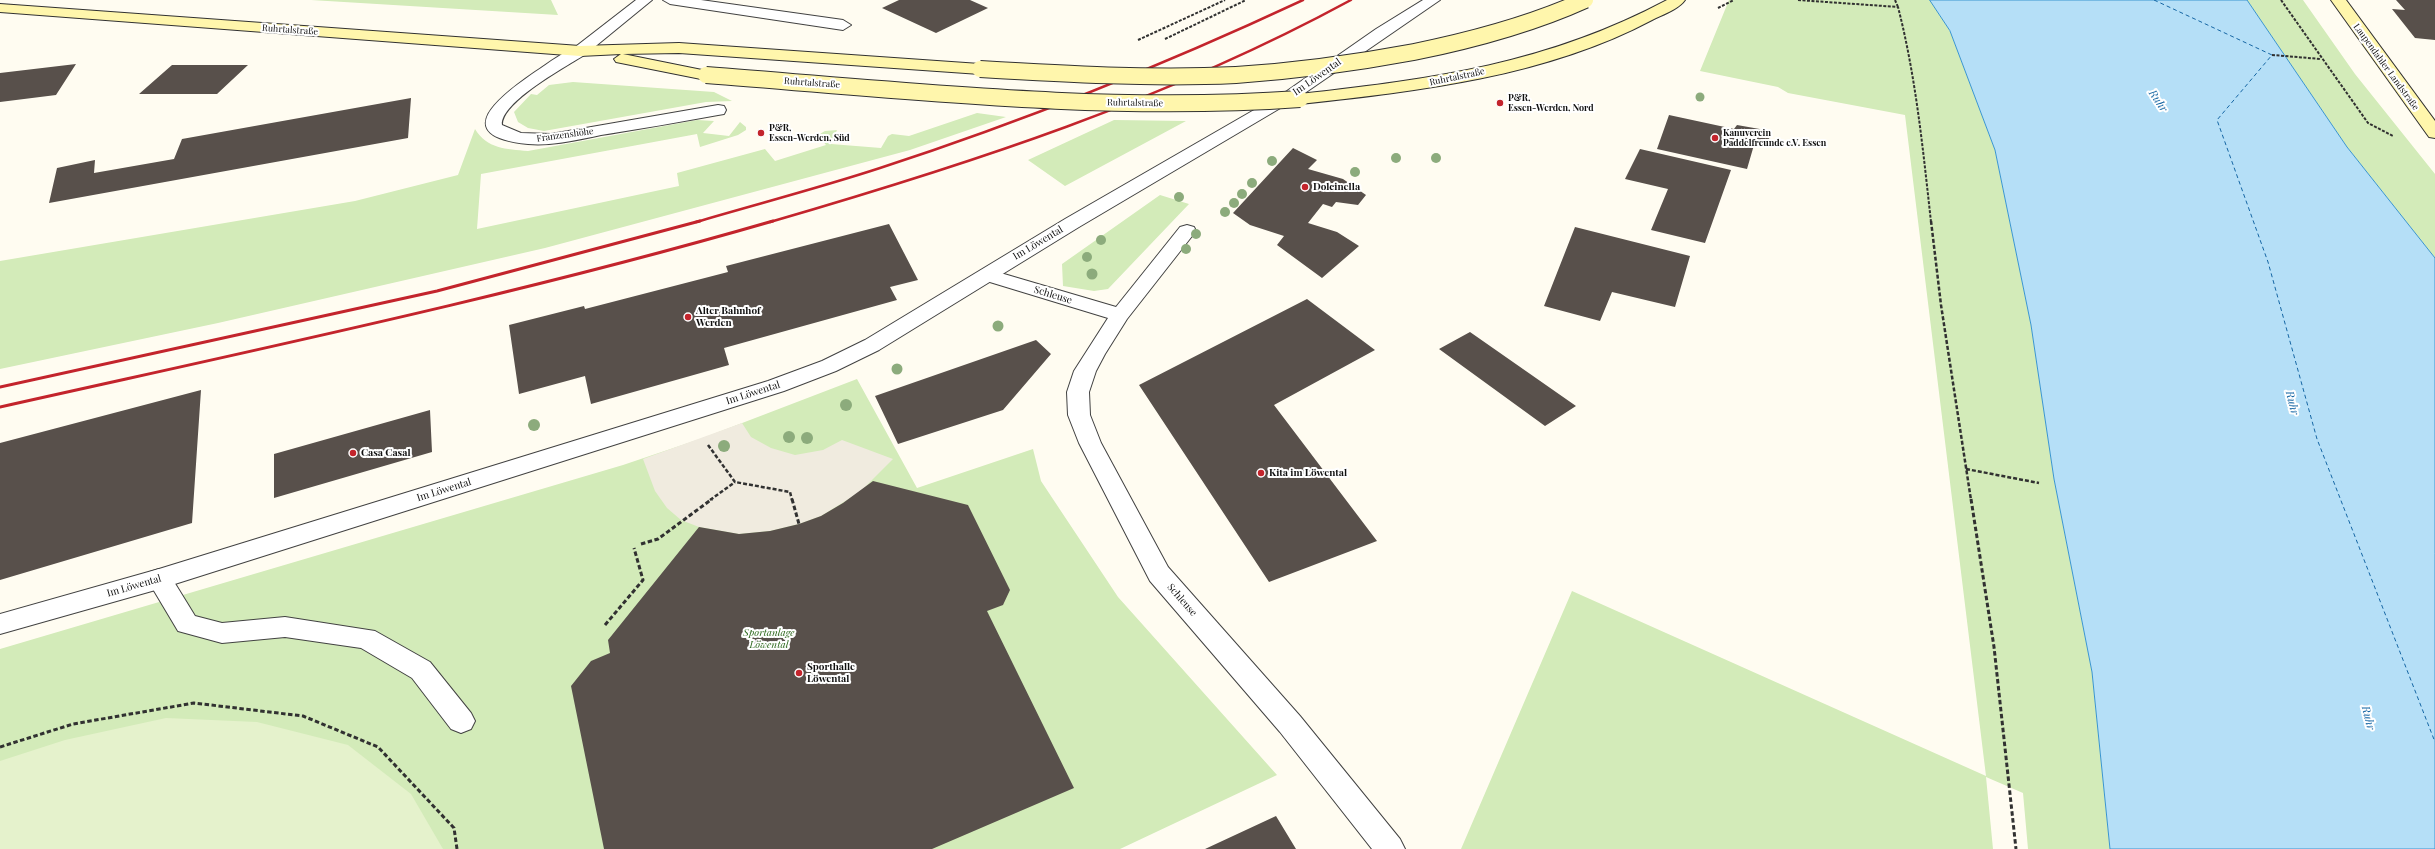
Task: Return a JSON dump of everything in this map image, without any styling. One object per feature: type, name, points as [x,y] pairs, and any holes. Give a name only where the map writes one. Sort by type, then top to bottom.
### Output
[{"type":"main road","name":"Ruhrtalstraße","points":[[0,8],[580,51],[679,48],[1092,75],[1170,76],[1272,72],[1387,58],[1492,34],[1558,12],[1585,0]]},
{"type":"main road","name":"Ruhrtalstraße","points":[[580,51],[706,75],[991,96],[1111,103],[1215,104],[1300,99],[1414,86],[1524,62],[1601,38],[1658,12],[1678,0]]},
{"type":"main road","name":"Laupendahler Landstraße","points":[[2338,0],[2435,133]]},
{"type":"street","name":"Franzenshöhe","points":[[644,0],[580,51],[526,86],[503,104],[494,117],[494,127],[508,136],[529,140],[551,139],[718,110]]},
{"type":"street","points":[[670,0],[844,25]]},
{"type":"street","name":"Im Löwental","points":[[0,624],[159,579],[776,386],[829,366],[872,345],[987,275],[1293,94],[1381,32],[1433,0]]},
{"type":"street","name":"Schleuse","points":[[1187,231],[1120,315],[1085,371],[1078,392],[1079,415],[1090,443],[1159,574],[1290,724],[1390,849]]},
{"type":"street","name":"Schleuse","points":[[987,275],[1120,315]]},
{"type":"street","points":[[159,579],[187,624],[222,633],[285,627],[366,638],[421,670],[461,721]]},
{"type":"path","points":[[1162,41],[1246,0]]},
{"type":"path","points":[[1718,8],[1734,0]]},
{"type":"path","points":[[1798,0],[1898,8]]},
{"type":"path","points":[[1895,0],[1905,34],[1919,120],[1938,282],[1994,647],[2016,849]]},
{"type":"path","points":[[2281,0],[2368,123],[2399,140]]},
{"type":"path","points":[[2272,55],[2322,59]]},
{"type":"path","points":[[693,412],[703,438],[735,482],[790,492],[799,524]]},
{"type":"path","points":[[1966,469],[2039,483]]},
{"type":"path","points":[[641,544],[658,539],[735,482]]},
{"type":"path","points":[[605,625],[643,580],[634,548]]},
{"type":"path","points":[[0,747],[73,724],[194,703],[304,716],[378,746],[454,828],[457,849]]},
{"type":"green space","points":[[311,0],[551,0],[558,15]]},
{"type":"green space","points":[[1729,0],[1930,0],[1950,31],[1995,150],[2031,325],[2054,479],[2092,672],[2110,849],[2028,849],[2023,793],[1986,777],[1993,849],[1461,849],[1572,591],[1986,776],[1905,115],[1788,93],[1778,87],[1700,71]]},
{"type":"green space","points":[[2247,0],[2303,0],[2355,74],[2435,174],[2435,258],[2347,147]]},
{"type":"green space","points":[[573,82],[714,92],[732,101],[706,102],[544,131],[528,128],[518,122],[514,112],[531,94],[537,95],[549,85]]},
{"type":"green space","points":[[977,113],[1006,117],[910,150],[545,248],[218,323],[0,369],[0,261],[355,201],[458,175],[475,129],[485,141],[498,147],[528,151],[697,120],[714,121],[703,133],[729,136],[740,122],[746,127],[746,130],[738,135],[700,147],[697,134],[481,174],[477,229],[679,186],[677,173],[765,149],[775,161],[826,145],[818,135],[825,131],[837,130],[831,144],[881,148],[888,136],[892,134],[909,136]]},
{"type":"green space","points":[[1114,120],[1186,121],[1065,186],[1028,160]]},
{"type":"green space","points":[[1160,195],[1189,204],[1108,289],[1094,291],[1063,286],[1062,264]]},
{"type":"green space","name":"Sportanlage Löwental","points":[[857,379],[917,488],[1033,449],[1041,481],[1118,597],[1277,775],[1120,849],[0,849],[0,649],[623,465],[703,438]]},
{"type":"green space","points":[[166,718],[257,722],[348,745],[411,794],[443,849],[0,849],[0,761],[65,740]]},
{"type":"shaded area","points":[[742,423],[751,437],[771,448],[795,455],[823,450],[842,440],[893,459],[860,492],[821,516],[799,524],[770,531],[739,534],[699,527],[681,520],[667,508],[655,491],[643,459]]},
{"type":"water","name":"Ruhr","points":[[1930,0],[2247,0],[2347,147],[2435,258],[2435,849],[2110,849],[2092,672],[2054,479],[2031,325],[1995,150],[1950,31]]},
{"type":"building","points":[[899,0],[970,0],[988,8],[936,33],[882,8]]},
{"type":"building","points":[[2396,0],[2435,0],[2435,40],[2415,38],[2392,9],[2405,10]]},
{"type":"building","points":[[76,64],[56,95],[0,102],[0,73]]},
{"type":"building","points":[[172,65],[248,65],[217,94],[139,94]]},
{"type":"building","points":[[411,98],[408,138],[49,203],[57,168],[95,160],[94,173],[174,159],[182,139]]},
{"type":"building","name":"Kanuverein Paddelfreunde e.V. Essen","points":[[1669,115],[1734,129],[1737,125],[1771,131],[1767,147],[1754,145],[1747,169],[1657,149]]},
{"type":"building","name":"Dolcinella","points":[[1293,148],[1317,160],[1308,169],[1343,179],[1366,195],[1358,205],[1336,202],[1332,207],[1323,204],[1308,223],[1337,232],[1359,246],[1322,278],[1277,245],[1284,236],[1250,225],[1233,213]]},
{"type":"building","points":[[1640,149],[1731,170],[1705,243],[1651,230],[1668,189],[1625,179]]},
{"type":"building","name":"Alter Bahnhof Werden","points":[[889,224],[918,280],[890,287],[897,300],[724,348],[729,365],[591,404],[585,376],[519,394],[509,325],[584,306],[585,309],[728,272],[726,266]]},
{"type":"building","points":[[1575,227],[1690,256],[1675,307],[1612,292],[1600,321],[1544,306]]},
{"type":"building","name":"Kita im Löwental","points":[[1307,299],[1375,350],[1274,405],[1377,541],[1269,582],[1139,385]]},
{"type":"building","points":[[1470,332],[1576,406],[1545,426],[1439,349]]},
{"type":"building","points":[[1036,340],[1051,354],[1003,410],[898,444],[875,396]]},
{"type":"building","points":[[201,390],[192,523],[0,580],[0,443]]},
{"type":"building","name":"Casa Casal","points":[[430,410],[432,452],[274,498],[274,454]]},
{"type":"building","name":"Sporthalle Löwental","points":[[873,481],[968,505],[1010,590],[1003,605],[987,611],[1074,788],[932,849],[604,849],[571,686],[591,661],[610,653],[608,640],[699,527],[739,534],[770,531],[799,524],[821,516],[843,503]]},
{"type":"building","points":[[1276,816],[1296,849],[1205,849]]},
{"type":"ferry route","points":[[2154,0],[2272,55],[2217,120],[2268,262],[2317,439],[2435,742]]},
{"type":"railway","points":[[696,222],[857,175],[988,131],[1147,69],[1303,0]]},
{"type":"railway","points":[[770,222],[919,177],[1066,127],[1211,69],[1281,36],[1351,0]]},
{"type":"railway","points":[[0,387],[437,291],[700,221]]},
{"type":"railway","points":[[0,407],[485,297],[677,248],[773,221]]},
{"type":"place","name":"P&R, Essen-Werden, Nord","points":[[1500,103]]},
{"type":"place","name":"P&R, Essen-Werden, Süd","points":[[761,133]]},
{"type":"place","name":"Kanuverein Paddelfreunde e.V. Essen","points":[[1715,138]]},
{"type":"place","name":"Dolcinella","points":[[1305,187]]},
{"type":"place","name":"Alter Bahnhof Werden","points":[[688,317]]},
{"type":"place","name":"Casa Casal","points":[[353,453]]},
{"type":"place","name":"Kita im Löwental","points":[[1261,473]]},
{"type":"place","name":"Sporthalle Löwental","points":[[799,673]]}]
